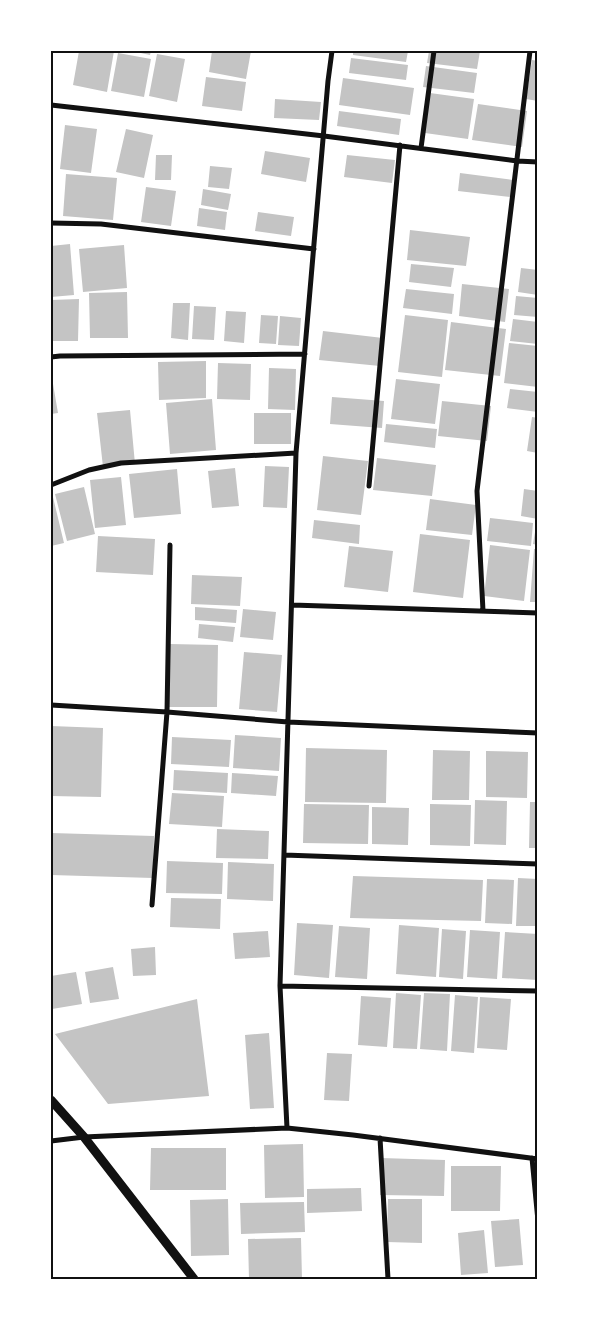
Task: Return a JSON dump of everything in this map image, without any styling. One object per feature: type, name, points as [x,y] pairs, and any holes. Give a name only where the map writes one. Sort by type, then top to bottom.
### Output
[{"type":"street","points":[[288,1128],[280,986],[296,453],[332,51]]},
{"type":"street","points":[[421,148],[434,51]]},
{"type":"street","points":[[483,611],[477,491],[530,51]]},
{"type":"street","points":[[51,104],[538,162]]},
{"type":"street","points":[[369,486],[400,145]]},
{"type":"street","points":[[51,223],[101,224],[314,249]]},
{"type":"street","points":[[51,357],[305,354]]},
{"type":"street","points":[[51,485],[89,470],[121,463],[296,453]]},
{"type":"street","points":[[152,905],[167,712],[170,545]]},
{"type":"street","points":[[292,605],[538,613]]},
{"type":"street","points":[[51,704],[288,722],[538,733]]},
{"type":"street","points":[[284,855],[538,864]]},
{"type":"street","points":[[280,986],[538,991]]},
{"type":"street","points":[[51,1100],[84,1137],[194,1279]]},
{"type":"street","points":[[51,1141],[84,1137],[288,1128],[380,1138],[535,1159],[538,1221]]},
{"type":"street","points":[[380,1138],[388,1279]]},
{"type":"building","points":[[79,51],[114,51],[107,92],[73,85]]},
{"type":"building","points":[[136,51],[151,51],[150,55]]},
{"type":"building","points":[[212,51],[251,51],[246,79],[209,72]]},
{"type":"building","points":[[353,51],[408,51],[406,62],[353,55]]},
{"type":"building","points":[[429,51],[480,51],[477,69],[427,63]]},
{"type":"building","points":[[118,53],[151,59],[144,97],[111,91]]},
{"type":"building","points":[[157,54],[185,59],[177,102],[149,96]]},
{"type":"building","points":[[351,58],[408,65],[406,80],[349,73]]},
{"type":"building","points":[[532,60],[538,61],[538,101],[526,99]]},
{"type":"building","points":[[426,66],[477,73],[474,93],[423,87]]},
{"type":"building","points":[[206,77],[246,82],[242,111],[202,106]]},
{"type":"building","points":[[343,78],[414,88],[410,115],[339,105]]},
{"type":"building","points":[[430,93],[474,99],[468,139],[425,133]]},
{"type":"building","points":[[275,99],[321,102],[319,120],[274,118]]},
{"type":"building","points":[[478,104],[527,111],[522,147],[472,140]]},
{"type":"building","points":[[339,111],[401,119],[399,135],[337,126]]},
{"type":"building","points":[[65,125],[97,129],[91,173],[60,169]]},
{"type":"building","points":[[126,129],[153,135],[144,178],[116,172]]},
{"type":"building","points":[[265,151],[310,158],[306,182],[261,174]]},
{"type":"building","points":[[156,155],[172,155],[171,180],[155,180]]},
{"type":"building","points":[[347,155],[395,160],[392,183],[344,177]]},
{"type":"building","points":[[210,166],[232,168],[229,189],[208,187]]},
{"type":"building","points":[[460,173],[513,180],[511,197],[458,191]]},
{"type":"building","points":[[66,174],[117,178],[113,220],[63,216]]},
{"type":"building","points":[[146,187],[176,191],[171,226],[141,222]]},
{"type":"building","points":[[203,189],[231,194],[228,210],[201,205]]},
{"type":"building","points":[[199,208],[227,212],[225,230],[197,226]]},
{"type":"building","points":[[258,212],[294,217],[291,236],[255,231]]},
{"type":"building","points":[[410,230],[470,237],[466,266],[407,260]]},
{"type":"building","points":[[70,244],[74,295],[51,297],[51,246]]},
{"type":"building","points":[[124,245],[127,288],[83,292],[79,249]]},
{"type":"building","points":[[411,264],[454,268],[451,287],[409,282]]},
{"type":"building","points":[[521,268],[538,270],[538,295],[518,292]]},
{"type":"building","points":[[462,284],[509,289],[505,322],[459,316]]},
{"type":"building","points":[[406,289],[454,294],[452,314],[403,308]]},
{"type":"building","points":[[127,292],[128,338],[90,338],[89,293]]},
{"type":"building","points":[[516,296],[538,298],[538,317],[514,315]]},
{"type":"building","points":[[79,299],[78,341],[51,341],[51,300]]},
{"type":"building","points":[[173,303],[190,303],[188,340],[171,338]]},
{"type":"building","points":[[194,306],[216,307],[214,340],[192,339]]},
{"type":"building","points":[[226,311],[246,312],[244,343],[224,341]]},
{"type":"building","points":[[261,315],[278,316],[276,344],[259,343]]},
{"type":"building","points":[[405,315],[448,320],[442,377],[398,372]]},
{"type":"building","points":[[280,316],[301,318],[299,346],[278,345]]},
{"type":"building","points":[[513,319],[538,322],[538,344],[510,341]]},
{"type":"building","points":[[451,322],[506,329],[500,376],[445,370]]},
{"type":"building","points":[[323,331],[383,338],[380,366],[319,360]]},
{"type":"building","points":[[509,343],[538,346],[538,387],[504,383]]},
{"type":"building","points":[[206,361],[206,398],[159,400],[158,362]]},
{"type":"building","points":[[218,363],[251,364],[250,400],[217,399]]},
{"type":"building","points":[[269,368],[296,369],[295,410],[268,409]]},
{"type":"building","points":[[51,378],[58,413],[51,414]]},
{"type":"building","points":[[396,379],[440,384],[435,424],[391,419]]},
{"type":"building","points":[[510,389],[538,392],[538,412],[507,408]]},
{"type":"building","points":[[332,397],[384,401],[382,428],[330,424]]},
{"type":"building","points":[[212,399],[216,450],[170,454],[166,403]]},
{"type":"building","points":[[442,401],[491,406],[487,441],[438,436]]},
{"type":"building","points":[[130,410],[135,464],[103,467],[97,413]]},
{"type":"building","points":[[254,413],[291,413],[291,444],[254,444]]},
{"type":"building","points":[[532,417],[538,418],[538,453],[527,451]]},
{"type":"building","points":[[386,424],[437,429],[435,448],[384,442]]},
{"type":"building","points":[[323,456],[368,461],[361,515],[317,510]]},
{"type":"building","points":[[377,458],[436,465],[432,496],[373,490]]},
{"type":"building","points":[[265,466],[289,467],[287,508],[263,507]]},
{"type":"building","points":[[235,468],[239,506],[212,508],[208,471]]},
{"type":"building","points":[[177,469],[181,514],[134,518],[129,474]]},
{"type":"building","points":[[121,477],[126,525],[95,528],[90,480]]},
{"type":"building","points":[[84,487],[95,534],[67,541],[55,494]]},
{"type":"building","points":[[524,489],[538,491],[538,519],[521,516]]},
{"type":"building","points":[[51,494],[64,543],[51,546]]},
{"type":"building","points":[[430,499],[476,505],[472,535],[426,530]]},
{"type":"building","points":[[490,518],[533,523],[531,546],[487,541]]},
{"type":"building","points":[[314,520],[360,525],[359,544],[312,538]]},
{"type":"building","points":[[538,520],[538,545],[533,544]]},
{"type":"building","points":[[420,534],[470,540],[463,598],[413,592]]},
{"type":"building","points":[[98,536],[155,539],[153,575],[96,572]]},
{"type":"building","points":[[490,545],[530,550],[524,601],[484,596]]},
{"type":"building","points":[[349,546],[393,551],[388,592],[344,587]]},
{"type":"building","points":[[534,549],[538,549],[538,602],[530,602]]},
{"type":"building","points":[[192,575],[242,577],[240,606],[191,604]]},
{"type":"building","points":[[195,607],[237,610],[236,623],[195,620]]},
{"type":"building","points":[[243,609],[276,612],[273,640],[240,637]]},
{"type":"building","points":[[199,624],[235,627],[233,642],[198,638]]},
{"type":"building","points":[[170,644],[218,645],[217,707],[169,707]]},
{"type":"building","points":[[244,652],[282,655],[277,712],[239,709]]},
{"type":"building","points":[[51,726],[103,728],[101,797],[51,796]]},
{"type":"building","points":[[235,735],[281,738],[279,771],[233,768]]},
{"type":"building","points":[[172,737],[231,740],[229,767],[171,764]]},
{"type":"building","points":[[306,748],[387,750],[386,803],[305,802]]},
{"type":"building","points":[[433,750],[470,751],[469,800],[432,800]]},
{"type":"building","points":[[486,751],[528,752],[527,798],[486,797]]},
{"type":"building","points":[[174,770],[228,773],[227,793],[173,790]]},
{"type":"building","points":[[232,773],[278,776],[276,796],[231,793]]},
{"type":"building","points":[[172,793],[224,796],[222,827],[169,824]]},
{"type":"building","points":[[475,800],[507,801],[506,845],[474,844]]},
{"type":"building","points":[[530,802],[538,802],[538,848],[529,848]]},
{"type":"building","points":[[304,804],[369,805],[368,844],[303,843]]},
{"type":"building","points":[[430,804],[471,805],[470,846],[430,845]]},
{"type":"building","points":[[372,807],[409,808],[408,845],[372,844]]},
{"type":"building","points":[[217,829],[269,831],[268,859],[216,858]]},
{"type":"building","points":[[51,833],[154,836],[153,878],[51,875]]},
{"type":"building","points":[[167,861],[223,863],[222,894],[166,893]]},
{"type":"building","points":[[228,862],[274,864],[273,901],[227,899]]},
{"type":"building","points":[[353,876],[483,880],[481,921],[350,918]]},
{"type":"building","points":[[518,878],[538,879],[538,926],[516,926]]},
{"type":"building","points":[[487,879],[514,880],[512,924],[485,923]]},
{"type":"building","points":[[171,898],[221,899],[220,929],[170,927]]},
{"type":"building","points":[[297,923],[333,925],[329,978],[294,975]]},
{"type":"building","points":[[399,925],[439,928],[436,977],[396,974]]},
{"type":"building","points":[[339,926],[370,928],[367,979],[335,977]]},
{"type":"building","points":[[442,929],[466,931],[463,979],[439,977]]},
{"type":"building","points":[[470,930],[500,932],[497,979],[467,977]]},
{"type":"building","points":[[268,931],[270,957],[235,959],[233,933]]},
{"type":"building","points":[[505,932],[538,934],[538,980],[502,978]]},
{"type":"building","points":[[155,947],[156,975],[133,976],[131,949]]},
{"type":"building","points":[[113,967],[119,999],[90,1003],[85,972]]},
{"type":"building","points":[[76,972],[82,1004],[52,1009],[51,976]]},
{"type":"building","points":[[396,993],[421,995],[417,1049],[393,1048]]},
{"type":"building","points":[[424,993],[450,994],[447,1051],[420,1049]]},
{"type":"building","points":[[455,995],[478,997],[474,1053],[451,1051]]},
{"type":"building","points":[[361,996],[391,998],[387,1047],[358,1045]]},
{"type":"building","points":[[480,997],[511,999],[507,1050],[477,1048]]},
{"type":"building","points":[[197,999],[209,1096],[108,1104],[55,1034]]},
{"type":"building","points":[[269,1033],[274,1108],[250,1109],[245,1035]]},
{"type":"building","points":[[327,1053],[352,1054],[349,1101],[324,1100]]},
{"type":"building","points":[[303,1144],[304,1197],[265,1198],[264,1145]]},
{"type":"building","points":[[151,1148],[226,1148],[226,1190],[150,1190]]},
{"type":"building","points":[[381,1158],[445,1160],[444,1196],[380,1195]]},
{"type":"building","points":[[451,1166],[501,1166],[500,1211],[451,1211]]},
{"type":"building","points":[[361,1188],[362,1211],[307,1213],[307,1189]]},
{"type":"building","points":[[228,1199],[229,1255],[191,1256],[190,1200]]},
{"type":"building","points":[[388,1199],[422,1199],[422,1243],[387,1242]]},
{"type":"building","points":[[304,1202],[305,1232],[241,1234],[240,1203]]},
{"type":"building","points":[[519,1219],[523,1265],[495,1267],[491,1221]]},
{"type":"building","points":[[484,1230],[488,1273],[461,1275],[458,1233]]},
{"type":"building","points":[[301,1238],[302,1279],[249,1279],[248,1239]]}]
